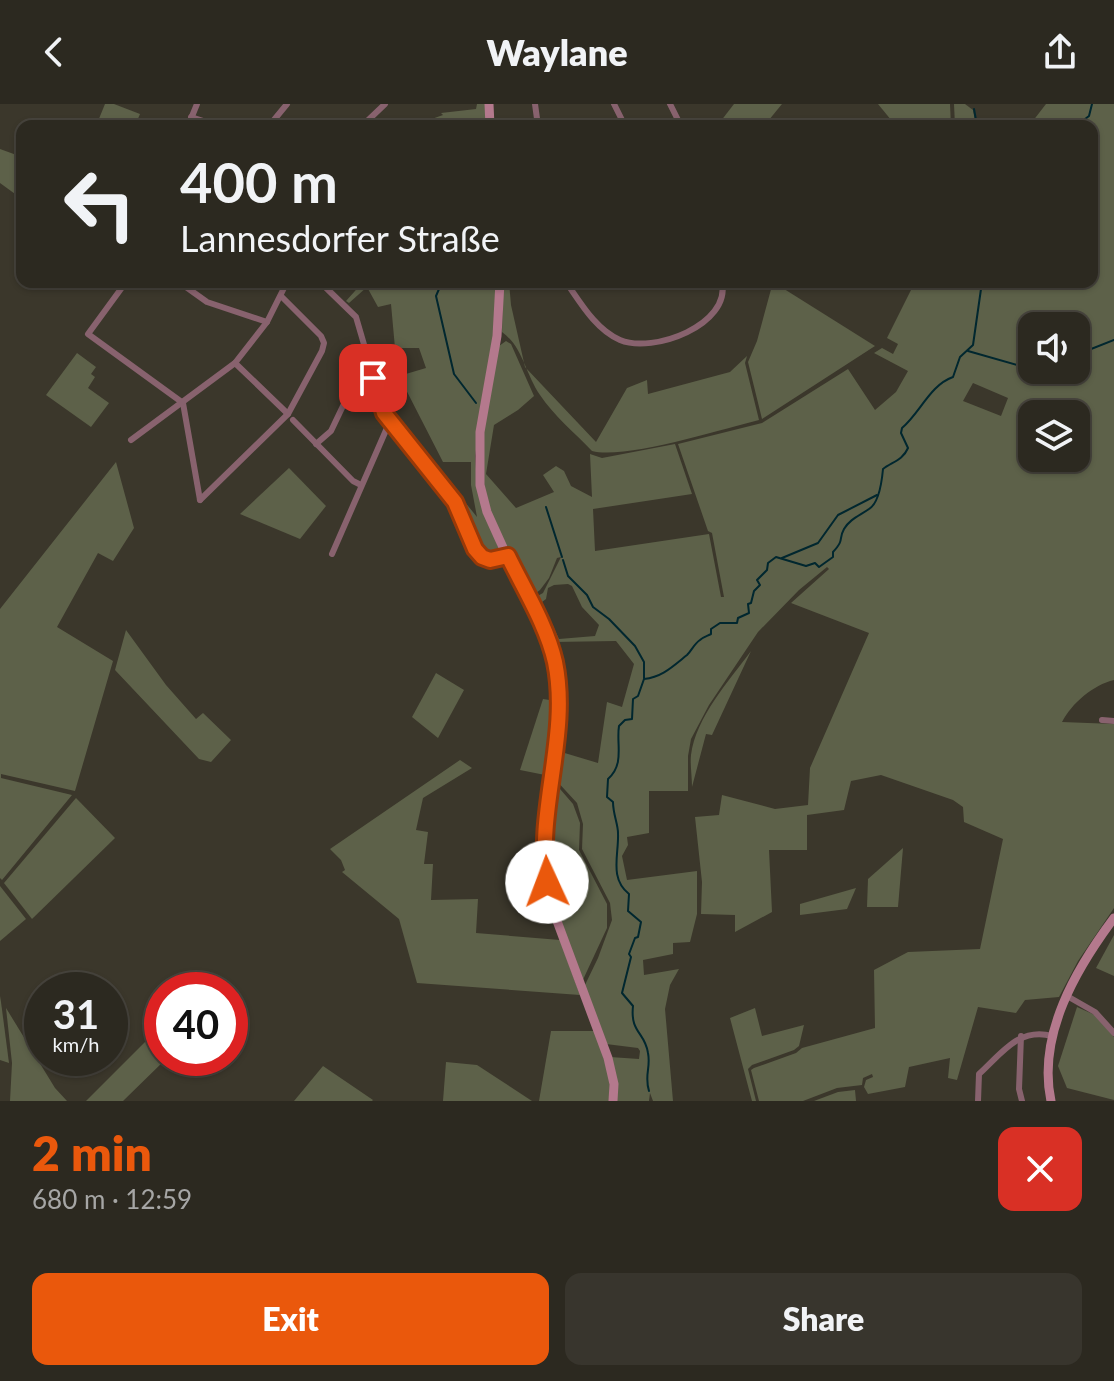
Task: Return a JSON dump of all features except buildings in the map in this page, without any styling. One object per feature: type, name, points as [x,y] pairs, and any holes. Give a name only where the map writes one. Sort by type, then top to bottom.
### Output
[{"type":"street","points":[[190,120],[197,104]]},
{"type":"street","points":[[274,120],[287,104]]},
{"type":"street","points":[[368,120],[385,104]]},
{"type":"street","points":[[191,117],[200,120]]},
{"type":"street","points":[[122,288],[88,334],[183,403],[200,500],[290,417],[322,351],[324,343],[317,332],[281,296]]},
{"type":"street","points":[[187,288],[207,302],[267,322]]},
{"type":"street","points":[[131,440],[235,363],[267,322],[284,288]]},
{"type":"street","points":[[326,288],[356,317],[380,401],[390,421],[455,502],[475,549],[482,557],[496,560],[508,556]]},
{"type":"street","points":[[500,288],[497,336],[478,457],[480,485],[487,512],[554,660],[557,723],[544,849],[545,871],[557,921],[608,1058],[614,1084],[613,1101]]},
{"type":"street","points":[[571,288],[605,332],[622,341],[647,346],[672,338],[710,317],[721,300],[722,288]]},
{"type":"street","points":[[235,363],[353,481],[361,485]]},
{"type":"street","points":[[316,444],[331,431],[353,385]]},
{"type":"street","points":[[332,554],[390,421]]},
{"type":"street","points":[[1102,720],[1114,721]]},
{"type":"street","points":[[1050,1096],[1047,1059],[1052,1036],[1067,996],[1100,936],[1114,918]]},
{"type":"street","points":[[1067,996],[1095,1012],[1114,1033]]},
{"type":"street","points":[[978,1101],[979,1074],[1021,1036],[1035,1031],[1052,1036]]},
{"type":"street","points":[[1021,1036],[1019,1089],[1022,1101]]},
{"type":"green space","points":[[105,104],[114,104],[140,114],[138,120],[98,120]]},
{"type":"green space","points":[[477,104],[485,104],[486,120],[429,120],[443,115],[441,113],[476,109]]},
{"type":"green space","points":[[734,104],[782,104],[769,120],[722,120]]},
{"type":"green space","points":[[878,104],[950,104],[951,120],[891,120]]},
{"type":"green space","points":[[954,104],[965,104],[973,110],[975,120],[955,120]]},
{"type":"green space","points":[[1046,104],[1114,104],[1114,680],[1084,696],[1062,722],[1114,724],[1114,908],[1078,961],[1059,997],[1025,1000],[1016,1013],[978,1007],[957,1080],[948,1078],[950,1058],[909,1067],[905,1087],[868,1094],[864,1087],[866,1080],[873,1077],[872,1074],[863,1078],[862,1085],[837,1088],[803,1101],[759,1101],[751,1070],[754,1068],[802,1048],[875,1028],[874,970],[908,952],[980,949],[1003,839],[964,822],[963,807],[953,800],[881,775],[851,781],[844,810],[807,815],[807,850],[769,850],[772,912],[735,932],[735,915],[701,914],[702,882],[695,817],[719,815],[722,795],[775,809],[808,805],[810,768],[869,633],[791,603],[829,569],[827,567],[799,590],[758,632],[709,705],[691,739],[688,791],[649,791],[649,833],[627,837],[628,845],[622,856],[627,880],[697,871],[697,914],[690,942],[673,943],[673,954],[643,960],[644,975],[679,969],[670,985],[665,1009],[673,1101],[653,1101],[650,1093],[649,1101],[616,1101],[610,1057],[639,1059],[640,1051],[638,1048],[606,1044],[584,987],[612,920],[610,903],[582,849],[583,824],[577,803],[554,778],[558,751],[598,763],[607,702],[622,707],[634,664],[616,641],[553,642],[532,599],[543,593],[561,557],[557,558],[549,578],[532,596],[496,524],[487,500],[482,463],[485,423],[499,346],[506,341],[511,344],[534,396],[494,425],[486,474],[516,508],[554,492],[543,475],[556,466],[564,471],[571,486],[592,497],[590,454],[602,458],[675,444],[692,494],[593,509],[595,551],[709,534],[721,597],[724,597],[712,533],[708,531],[678,444],[762,423],[848,369],[875,410],[896,392],[908,371],[874,353],[882,348],[893,354],[898,344],[887,338],[912,288],[1098,288],[1098,120],[1034,120]],"holes":[[[973,383],[1008,398],[1001,416],[963,401]],[[554,585],[572,586],[582,607],[599,625],[595,636],[559,639],[542,602],[546,599],[548,588]]]},
{"type":"green space","points":[[0,149],[16,155],[16,195],[0,183]]},
{"type":"green space","points":[[358,288],[366,288],[349,303],[346,301]]},
{"type":"green space","points":[[368,288],[497,288],[493,343],[475,456],[477,483],[499,550],[498,556],[489,557],[477,548],[468,523],[443,479],[477,517],[471,485],[471,462],[443,462],[399,376],[426,368],[419,348],[395,348],[391,304],[378,307]]},
{"type":"green space","points":[[503,288],[510,288],[524,363],[515,345],[502,332]]},
{"type":"green space","points":[[771,288],[783,288],[875,346],[762,419],[748,362]]},
{"type":"green space","points":[[77,353],[96,367],[91,374],[95,377],[88,388],[109,403],[91,427],[46,395]]},
{"type":"green space","points":[[747,356],[745,363],[759,420],[649,448],[607,453],[592,451],[546,403],[527,369],[596,442],[627,388],[647,380],[648,394],[730,372]]},
{"type":"green space","points":[[116,462],[134,528],[113,561],[98,553],[57,627],[113,661],[75,791],[1,774],[1,778],[72,795],[2,880],[0,878],[0,609]]},
{"type":"green space","points":[[289,468],[326,506],[300,539],[240,514]]},
{"type":"green space","points":[[126,630],[166,685],[196,719],[203,713],[231,740],[211,762],[199,759],[115,670]]},
{"type":"green space","points":[[751,651],[712,735],[706,734],[692,787],[691,755],[699,727]]},
{"type":"green space","points":[[436,673],[464,690],[438,738],[412,717]]},
{"type":"green space","points":[[543,699],[556,701],[550,776],[520,770]]},
{"type":"green space","points":[[460,760],[472,768],[423,798],[416,830],[428,832],[424,864],[433,864],[431,900],[478,899],[476,933],[560,940],[580,995],[417,983],[399,919],[342,872],[345,870],[341,860],[330,849]]},
{"type":"green space","points":[[554,782],[573,804],[580,823],[579,850],[607,904],[607,928],[581,984],[559,921],[547,864]]},
{"type":"green space","points":[[76,798],[115,838],[32,919],[4,883]]},
{"type":"green space","points":[[903,848],[898,907],[867,907],[868,879]]},
{"type":"green space","points":[[0,886],[26,919],[0,941]]},
{"type":"green space","points":[[856,888],[847,909],[800,915],[800,904]]},
{"type":"green space","points":[[1114,935],[1114,976],[1096,968]]},
{"type":"green space","points":[[0,996],[1,1002],[9,1063],[0,1060]]},
{"type":"green space","points":[[1077,1007],[1095,1015],[1114,1037],[1114,1100],[1067,1088],[1058,1066]]},
{"type":"green space","points":[[6,1008],[24,1037],[24,1076],[48,1076],[67,1101],[10,1101],[12,1063]]},
{"type":"green space","points":[[755,1008],[762,1036],[804,1025],[799,1046],[794,1050],[748,1069],[756,1101],[752,1101],[730,1018]]},
{"type":"green space","points":[[551,1031],[596,1031],[610,1080],[609,1101],[539,1101]]},
{"type":"green space","points":[[144,1043],[144,1076],[149,1076],[123,1101],[86,1101],[111,1076],[128,1076],[128,1059]]},
{"type":"green space","points":[[446,1062],[477,1065],[532,1101],[443,1101]]},
{"type":"green space","points":[[323,1066],[373,1100],[294,1101]]},
{"type":"green space","points":[[855,1090],[856,1101],[814,1101],[838,1092]]},
{"type":"waterway","points":[[1084,120],[1089,116],[1092,104]]},
{"type":"waterway","points":[[974,109],[976,120]]},
{"type":"waterway","points":[[439,288],[436,296],[454,374],[476,403]]},
{"type":"waterway","points":[[649,1091],[646,1046],[634,1022],[633,1006],[622,993],[631,957],[629,954],[638,937],[641,922],[628,911],[629,894],[619,881],[616,866],[618,830],[613,802],[607,797],[608,779],[618,760],[619,726],[625,720],[632,719],[633,699],[638,696],[644,679],[672,667],[720,623],[737,623],[738,618],[749,613],[748,604],[760,585],[757,580],[767,570],[768,563],[776,557],[806,566],[815,563],[819,567],[833,557],[846,526],[875,502],[883,469],[906,452],[908,448],[902,428],[938,386],[953,377],[960,357],[973,345],[981,288]]},
{"type":"waterway","points":[[1090,349],[1114,340]]},
{"type":"waterway","points":[[968,351],[1018,365]]},
{"type":"waterway","points":[[782,558],[818,543],[838,515],[877,495]]},
{"type":"waterway","points":[[546,507],[562,557]]},
{"type":"waterway","points":[[563,560],[568,576],[587,595],[593,607],[635,646],[644,662],[644,678]]},
{"type":"route","points":[[373,378],[384,413],[455,502],[475,549],[490,560],[508,556],[550,646],[556,672],[558,708],[544,849],[547,882]]}]
